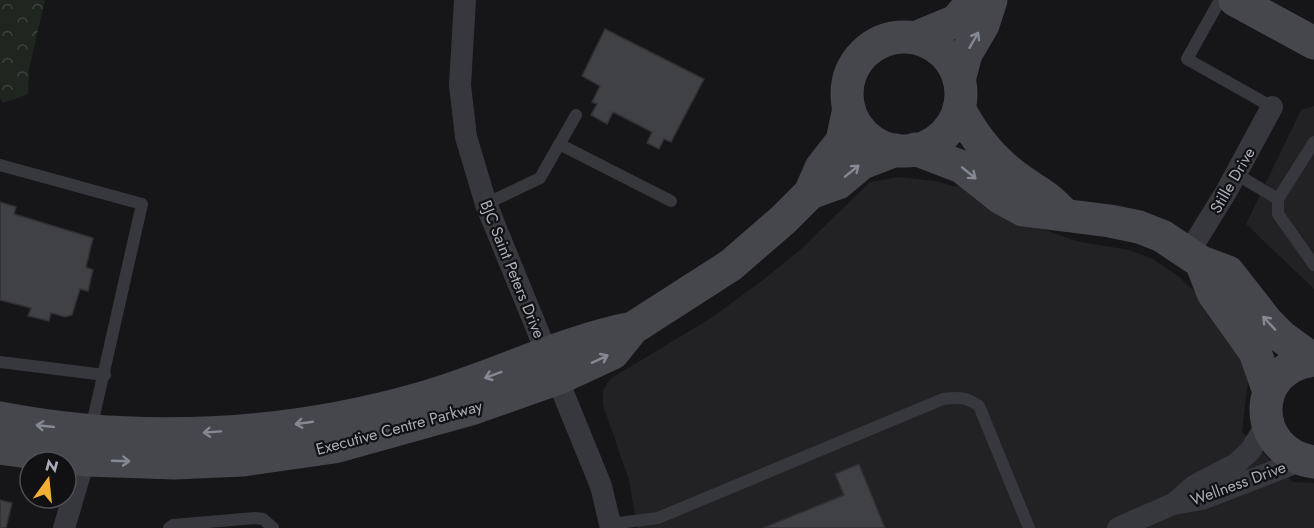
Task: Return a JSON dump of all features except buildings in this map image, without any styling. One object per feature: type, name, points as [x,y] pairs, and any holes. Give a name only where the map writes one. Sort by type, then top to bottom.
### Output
[{"type":"street","name":"BJC Saint Peters Drive","points":[[465,0],[460,85],[466,137],[486,204],[601,486],[611,526]]},
{"type":"street","points":[[1235,0],[1314,43]]},
{"type":"street","points":[[991,1],[966,9],[956,21],[915,38],[887,40],[864,53],[850,75],[848,88],[849,108],[857,126],[877,143],[962,167],[1001,198],[1023,210],[1063,213],[1139,227],[1162,236],[1195,257],[1228,272],[1267,322],[1282,337],[1314,360]]},
{"type":"street","points":[[906,150],[939,139],[949,130],[959,94],[966,54],[983,25],[991,1]]},
{"type":"street","points":[[915,38],[937,48],[947,57],[969,128],[989,154],[1024,183],[1044,193],[1063,213]]},
{"type":"street","name":"Stille Drive","points":[[1195,257],[1272,106]]},
{"type":"street","name":"Executive Centre Parkway","points":[[810,193],[821,168],[842,141],[849,108]]},
{"type":"street","name":"Executive Centre Parkway","points":[[0,418],[38,426],[89,445],[174,463],[243,460],[334,447],[474,408],[553,366],[598,334],[633,327],[731,265],[810,193],[838,183],[862,163],[906,150]]},
{"type":"street","points":[[1195,257],[1213,293],[1255,352],[1273,438],[1281,448],[1308,461]]},
{"type":"street","points":[[1268,408],[1286,370],[1297,363],[1314,360]]},
{"type":"street","name":"Wellness Drive","points":[[1173,504],[1194,486],[1236,464],[1250,451],[1268,408]]},
{"type":"street","points":[[64,528],[89,445]]},
{"type":"street","name":"Executive Centre Parkway","points":[[0,448],[89,445]]},
{"type":"street","name":"Wellness Drive","points":[[1118,528],[1173,504],[1202,499],[1308,461]]},
{"type":"lane","points":[[1220,0],[1187,59],[1272,106]]},
{"type":"lane","points":[[486,204],[540,178],[576,115]]},
{"type":"lane","points":[[1314,142],[1278,199],[1278,214],[1314,265]]},
{"type":"lane","points":[[559,144],[671,201]]},
{"type":"lane","points":[[0,165],[142,204],[112,332],[89,445]]},
{"type":"lane","points":[[1236,174],[1278,199]]},
{"type":"lane","points":[[0,362],[105,375]]},
{"type":"lane","points":[[611,526],[658,518],[943,399],[960,397],[971,400],[979,406],[1029,528]]},
{"type":"lane","points":[[170,528],[173,525],[255,518],[263,519],[273,528]]},
{"type":"shaded area","points":[[1314,106],[1314,289],[1246,224],[1301,110]]},
{"type":"shaded area","points":[[899,177],[936,181],[955,187],[965,182],[1015,219],[1076,241],[1129,250],[1153,259],[1178,276],[1195,292],[1242,360],[1248,381],[1242,432],[1293,482],[1314,483],[1314,528],[637,528],[629,480],[603,405],[603,390],[610,379],[711,318],[763,280],[801,249],[870,182]]},
{"type":"green space","points":[[0,0],[45,0],[29,69],[28,94],[3,103],[0,98]]}]
